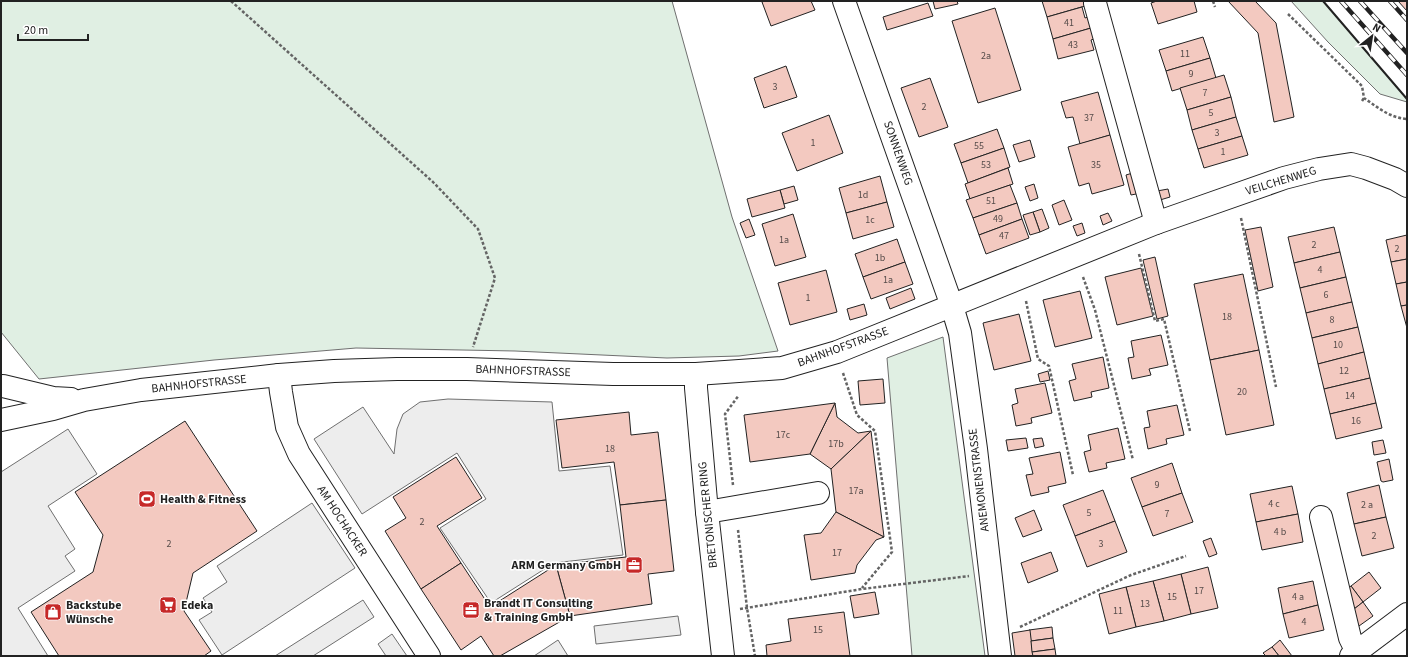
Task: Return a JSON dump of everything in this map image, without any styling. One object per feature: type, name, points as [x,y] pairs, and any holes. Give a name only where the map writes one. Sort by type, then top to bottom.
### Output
[{"type":"street","name":"SONNENWEG","points":[[844,1],[952,306]]},
{"type":"street","points":[[1095,3],[1156,224]]},
{"type":"street","name":"VEILCHENWEG","points":[[952,306],[1134,232],[1284,178],[1319,169],[1351,164],[1395,179],[1407,186]]},
{"type":"street","name":"BAHNHOFSTRASSE","points":[[1,420],[53,409],[84,400],[141,390],[279,375],[334,371],[467,369],[614,374],[696,374],[782,368],[837,352],[952,306]]},
{"type":"street","name":"ANEMONENSTRASSE","points":[[952,306],[961,341],[976,449],[989,573],[1000,656]]},
{"type":"street","name":"BRETONISCHER RING","points":[[696,374],[707,512],[723,656]]},
{"type":"street","name":"AM HOCHACKER","points":[[279,375],[287,427],[299,454],[429,656]]},
{"type":"street","name":"BAHNHOFSTRASSE","points":[[1,414],[5,400],[2,384],[52,398],[84,400]]},
{"type":"street","points":[[707,512],[818,493]]},
{"type":"street","points":[[1321,517],[1354,654],[1407,614]]},
{"type":"path","points":[[231,1],[433,182],[478,229],[494,278],[467,369]]},
{"type":"path","points":[[1213,1],[1215,7]]},
{"type":"path","points":[[1288,14],[1362,86],[1364,98],[1362,102]]},
{"type":"path","points":[[1364,98],[1389,114],[1407,119]]},
{"type":"path","points":[[1240,215],[1276,386]]},
{"type":"path","points":[[1134,232],[1155,321],[1164,319],[1190,431]]},
{"type":"path","points":[[1075,256],[1095,310],[1133,460]]},
{"type":"path","points":[[1024,295],[1038,359],[1049,366],[1073,475]]},
{"type":"path","points":[[837,352],[857,415],[875,431],[892,552],[862,588]]},
{"type":"path","points":[[739,394],[725,414],[747,608],[755,656]]},
{"type":"path","points":[[1015,629],[1131,575],[1186,556]]},
{"type":"path","points":[[718,613],[862,588],[989,573]]},
{"type":"green space","points":[[1,1],[672,1],[732,217],[778,351],[739,356],[667,358],[515,351],[356,348],[214,360],[39,379],[1,332]]},
{"type":"green space","points":[[1291,1],[1323,1],[1407,99],[1407,102],[1380,94],[1328,42]]},
{"type":"green space","points":[[943,337],[985,656],[912,656],[887,358]]},
{"type":"shaded area","points":[[448,399],[552,402],[559,471],[610,466],[623,555],[554,563],[491,603],[440,528],[486,499],[457,453],[362,514],[314,439],[363,407],[394,454],[397,429],[403,414],[420,402]]},
{"type":"shaded area","points":[[68,429],[97,474],[48,506],[75,549],[65,556],[75,571],[18,608],[48,656],[1,656],[1,472]]},
{"type":"shaded area","points":[[312,503],[355,568],[222,655],[199,620],[212,612],[203,598],[227,582],[217,566]]},
{"type":"shaded area","points":[[363,600],[374,617],[313,656],[275,656]]},
{"type":"shaded area","points":[[678,616],[681,635],[596,644],[594,626]]},
{"type":"shaded area","points":[[392,634],[407,656],[386,656],[378,644]]},
{"type":"shaded area","points":[[558,640],[568,656],[534,656]]},
{"type":"building","points":[[811,1],[815,10],[771,26],[762,2]]},
{"type":"building","points":[[933,1],[957,1],[958,4],[935,9]]},
{"type":"building","points":[[1042,1],[1083,1],[1085,6],[1047,17]]},
{"type":"building","points":[[1157,1],[1194,1],[1197,12],[1158,24],[1151,3]]},
{"type":"building","points":[[1228,1],[1255,1],[1276,23],[1294,117],[1274,122],[1258,33]]},
{"type":"building","points":[[1398,1],[1407,1],[1407,11]]},
{"type":"building","points":[[928,3],[933,16],[887,30],[883,17]]},
{"type":"building","points":[[1082,7],[1085,18],[1088,17],[1091,28],[1053,39],[1047,17]]},
{"type":"building","points":[[995,8],[1021,90],[978,103],[952,21]]},
{"type":"building","points":[[1091,28],[1094,39],[1091,40],[1094,50],[1058,59],[1053,39]]},
{"type":"building","points":[[1203,37],[1210,58],[1166,71],[1159,50]]},
{"type":"building","points":[[1210,58],[1216,78],[1172,91],[1166,71]]},
{"type":"building","points":[[786,66],[797,97],[764,108],[754,78]]},
{"type":"building","points":[[1224,75],[1231,97],[1187,110],[1180,88]]},
{"type":"building","points":[[930,78],[948,127],[919,137],[901,88]]},
{"type":"building","points":[[1098,92],[1110,135],[1080,144],[1073,117],[1066,118],[1061,102]]},
{"type":"building","points":[[1231,97],[1236,117],[1192,130],[1187,110]]},
{"type":"building","points":[[829,115],[843,153],[797,171],[782,133]]},
{"type":"building","points":[[1236,117],[1242,136],[1198,149],[1192,130]]},
{"type":"building","points":[[997,129],[1004,148],[961,163],[954,144]]},
{"type":"building","points":[[1110,135],[1124,185],[1092,194],[1089,183],[1079,186],[1068,147]]},
{"type":"building","points":[[1242,136],[1248,155],[1204,168],[1198,149]]},
{"type":"building","points":[[1030,140],[1035,157],[1019,162],[1013,145]]},
{"type":"building","points":[[1004,148],[1010,167],[968,183],[961,163]]},
{"type":"building","points":[[1008,168],[1013,184],[970,199],[965,184]]},
{"type":"building","points":[[1136,172],[1141,193],[1131,195],[1126,175]]},
{"type":"building","points":[[880,176],[887,202],[846,213],[839,188]]},
{"type":"building","points":[[1034,184],[1038,198],[1030,201],[1025,187]]},
{"type":"building","points":[[1010,185],[1017,203],[973,218],[966,200]]},
{"type":"building","points":[[794,186],[798,200],[784,204],[780,190]]},
{"type":"building","points":[[1168,189],[1170,197],[1160,200],[1157,191]]},
{"type":"building","points":[[780,190],[785,208],[752,217],[747,199]]},
{"type":"building","points":[[1064,200],[1072,220],[1059,225],[1052,205]]},
{"type":"building","points":[[887,202],[894,227],[853,239],[846,213]]},
{"type":"building","points":[[1017,203],[1022,219],[979,235],[973,218]]},
{"type":"building","points":[[1042,209],[1049,228],[1040,232],[1033,212]]},
{"type":"building","points":[[1033,212],[1040,232],[1030,235],[1023,215]]},
{"type":"building","points":[[1108,213],[1112,221],[1103,225],[1100,216]]},
{"type":"building","points":[[793,214],[806,257],[775,266],[762,224]]},
{"type":"building","points":[[749,219],[755,235],[746,238],[740,223]]},
{"type":"building","points":[[1022,219],[1029,238],[986,254],[979,235]]},
{"type":"building","points":[[1082,223],[1085,233],[1077,236],[1073,226]]},
{"type":"building","points":[[1261,227],[1273,287],[1258,291],[1245,230]]},
{"type":"building","points":[[1334,227],[1340,252],[1294,263],[1288,237]]},
{"type":"building","points":[[1407,235],[1407,259],[1391,262],[1386,240]]},
{"type":"building","points":[[897,239],[905,262],[863,277],[855,254]]},
{"type":"building","points":[[1340,252],[1346,277],[1300,288],[1294,263]]},
{"type":"building","points":[[1155,257],[1168,316],[1157,319],[1143,260]]},
{"type":"building","points":[[1407,259],[1407,282],[1396,284],[1391,262]]},
{"type":"building","points":[[905,262],[913,284],[871,299],[863,277]]},
{"type":"building","points":[[1141,268],[1153,316],[1117,325],[1105,277]]},
{"type":"building","points":[[826,270],[837,312],[790,325],[778,283]]},
{"type":"building","points":[[1243,274],[1259,350],[1210,360],[1194,284]]},
{"type":"building","points":[[1346,277],[1352,302],[1306,313],[1300,288]]},
{"type":"building","points":[[1407,282],[1407,305],[1401,306],[1396,284]]},
{"type":"building","points":[[911,288],[915,299],[890,309],[886,298]]},
{"type":"building","points":[[1080,291],[1092,338],[1055,347],[1043,300]]},
{"type":"building","points":[[1352,302],[1358,327],[1312,338],[1306,313]]},
{"type":"building","points":[[864,304],[867,315],[850,320],[847,309]]},
{"type":"building","points":[[1407,305],[1407,328],[1401,306]]},
{"type":"building","points":[[1019,314],[1031,361],[994,370],[983,323]]},
{"type":"building","points":[[1358,327],[1364,352],[1318,364],[1312,338]]},
{"type":"building","points":[[1161,335],[1168,365],[1149,369],[1151,375],[1132,379],[1128,358],[1134,357],[1131,341]]},
{"type":"building","points":[[1259,350],[1274,425],[1226,435],[1210,360]]},
{"type":"building","points":[[1364,352],[1370,378],[1324,389],[1318,364]]},
{"type":"building","points":[[1103,357],[1109,388],[1091,392],[1092,397],[1074,401],[1069,381],[1076,379],[1072,364]]},
{"type":"building","points":[[1048,371],[1050,380],[1040,382],[1038,374]]},
{"type":"building","points":[[1370,378],[1376,403],[1330,414],[1324,389]]},
{"type":"building","points":[[883,379],[885,403],[860,405],[858,381]]},
{"type":"building","points":[[1045,383],[1052,413],[1031,418],[1032,423],[1016,426],[1012,405],[1018,403],[1015,389]]},
{"type":"building","points":[[835,403],[837,417],[858,433],[871,431],[831,469],[810,454]]},
{"type":"building","points":[[835,403],[810,454],[750,462],[744,415]]},
{"type":"building","points":[[1376,403],[1382,428],[1336,439],[1330,414]]},
{"type":"building","points":[[1177,405],[1184,435],[1166,439],[1167,444],[1148,449],[1144,428],[1150,427],[1147,411]]},
{"type":"building","points":[[629,412],[631,435],[658,432],[666,500],[620,505],[614,462],[562,468],[556,420]]},
{"type":"building","points":[[185,421],[257,531],[193,573],[184,611],[211,651],[204,656],[59,656],[31,612],[93,572],[103,535],[75,492]]},
{"type":"building","points":[[1118,428],[1125,459],[1106,463],[1107,468],[1089,472],[1084,452],[1091,450],[1088,435]]},
{"type":"building","points":[[871,431],[884,537],[836,512],[831,469]]},
{"type":"building","points":[[1026,438],[1028,448],[1008,451],[1006,440]]},
{"type":"building","points":[[1042,438],[1044,446],[1035,448],[1033,439]]},
{"type":"building","points":[[1383,440],[1386,453],[1374,455],[1372,442]]},
{"type":"building","points":[[1060,452],[1066,483],[1048,487],[1049,492],[1031,496],[1026,475],[1033,474],[1029,458]]},
{"type":"building","points":[[456,457],[482,498],[437,526],[461,563],[421,589],[385,531],[406,518],[393,497]]},
{"type":"building","points":[[1389,459],[1393,480],[1383,482],[1381,481],[1377,462]]},
{"type":"building","points":[[1172,463],[1182,493],[1142,507],[1131,478]]},
{"type":"building","points":[[1379,485],[1386,517],[1354,524],[1347,493]]},
{"type":"building","points":[[1292,486],[1298,514],[1256,522],[1250,494]]},
{"type":"building","points":[[1103,490],[1115,521],[1075,536],[1063,505]]},
{"type":"building","points":[[1182,493],[1193,522],[1153,536],[1142,507]]},
{"type":"building","points":[[666,500],[674,571],[648,574],[652,604],[570,616],[556,565],[626,557],[620,505]]},
{"type":"building","points":[[1034,510],[1042,530],[1023,537],[1015,518]]},
{"type":"building","points":[[836,512],[884,537],[876,540],[857,565],[855,573],[811,580],[804,535],[821,533]]},
{"type":"building","points":[[1298,514],[1303,542],[1262,550],[1256,522]]},
{"type":"building","points":[[1386,517],[1394,548],[1362,556],[1354,524]]},
{"type":"building","points":[[1115,521],[1127,552],[1087,567],[1075,536]]},
{"type":"building","points":[[1211,538],[1217,554],[1209,557],[1203,541]]},
{"type":"building","points":[[1051,552],[1058,571],[1028,583],[1021,563]]},
{"type":"building","points":[[461,563],[490,607],[556,565],[570,616],[500,656],[494,656],[481,636],[461,650],[421,589]]},
{"type":"building","points":[[1208,567],[1218,608],[1191,614],[1181,574]]},
{"type":"building","points":[[1369,572],[1381,588],[1363,602],[1351,586]]},
{"type":"building","points":[[1181,574],[1191,614],[1164,621],[1153,581]]},
{"type":"building","points":[[1153,581],[1164,621],[1136,627],[1126,587]]},
{"type":"building","points":[[1313,581],[1318,605],[1283,614],[1278,588]]},
{"type":"building","points":[[1351,586],[1363,602],[1349,613],[1344,591]]},
{"type":"building","points":[[1126,587],[1136,627],[1109,634],[1099,594]]},
{"type":"building","points":[[875,592],[879,614],[854,618],[850,596]]},
{"type":"building","points":[[1363,602],[1373,616],[1359,626],[1349,613]]},
{"type":"building","points":[[1318,605],[1324,630],[1289,638],[1283,614]]},
{"type":"building","points":[[844,612],[850,656],[767,656],[766,645],[791,641],[788,619]]},
{"type":"building","points":[[1052,627],[1053,638],[1031,641],[1029,630]]},
{"type":"building","points":[[1030,630],[1033,656],[1015,656],[1012,633]]},
{"type":"building","points":[[1053,638],[1055,649],[1032,652],[1031,641]]},
{"type":"building","points":[[1280,640],[1292,656],[1279,656],[1272,647]]},
{"type":"building","points":[[1272,647],[1279,656],[1266,656],[1263,653]]},
{"type":"building","points":[[1055,649],[1056,656],[1033,656],[1032,652]]},
{"type":"railway","points":[[1341,1],[1407,75]]},
{"type":"railway","points":[[1360,1],[1407,53]]},
{"type":"railway","points":[[1390,1],[1407,20]]},
{"type":"wall","points":[[1323,1],[1407,99]]},
{"type":"place","name":"Health & Fitness","points":[[147,499]]},
{"type":"place","name":"ARM Germany GmbH","points":[[634,565]]},
{"type":"place","name":"Edeka","points":[[168,605]]},
{"type":"place","name":"Brandt IT Consulting & Training GmbH","points":[[471,610]]},
{"type":"place","name":"Backstube Wünsche","points":[[53,612]]}]
